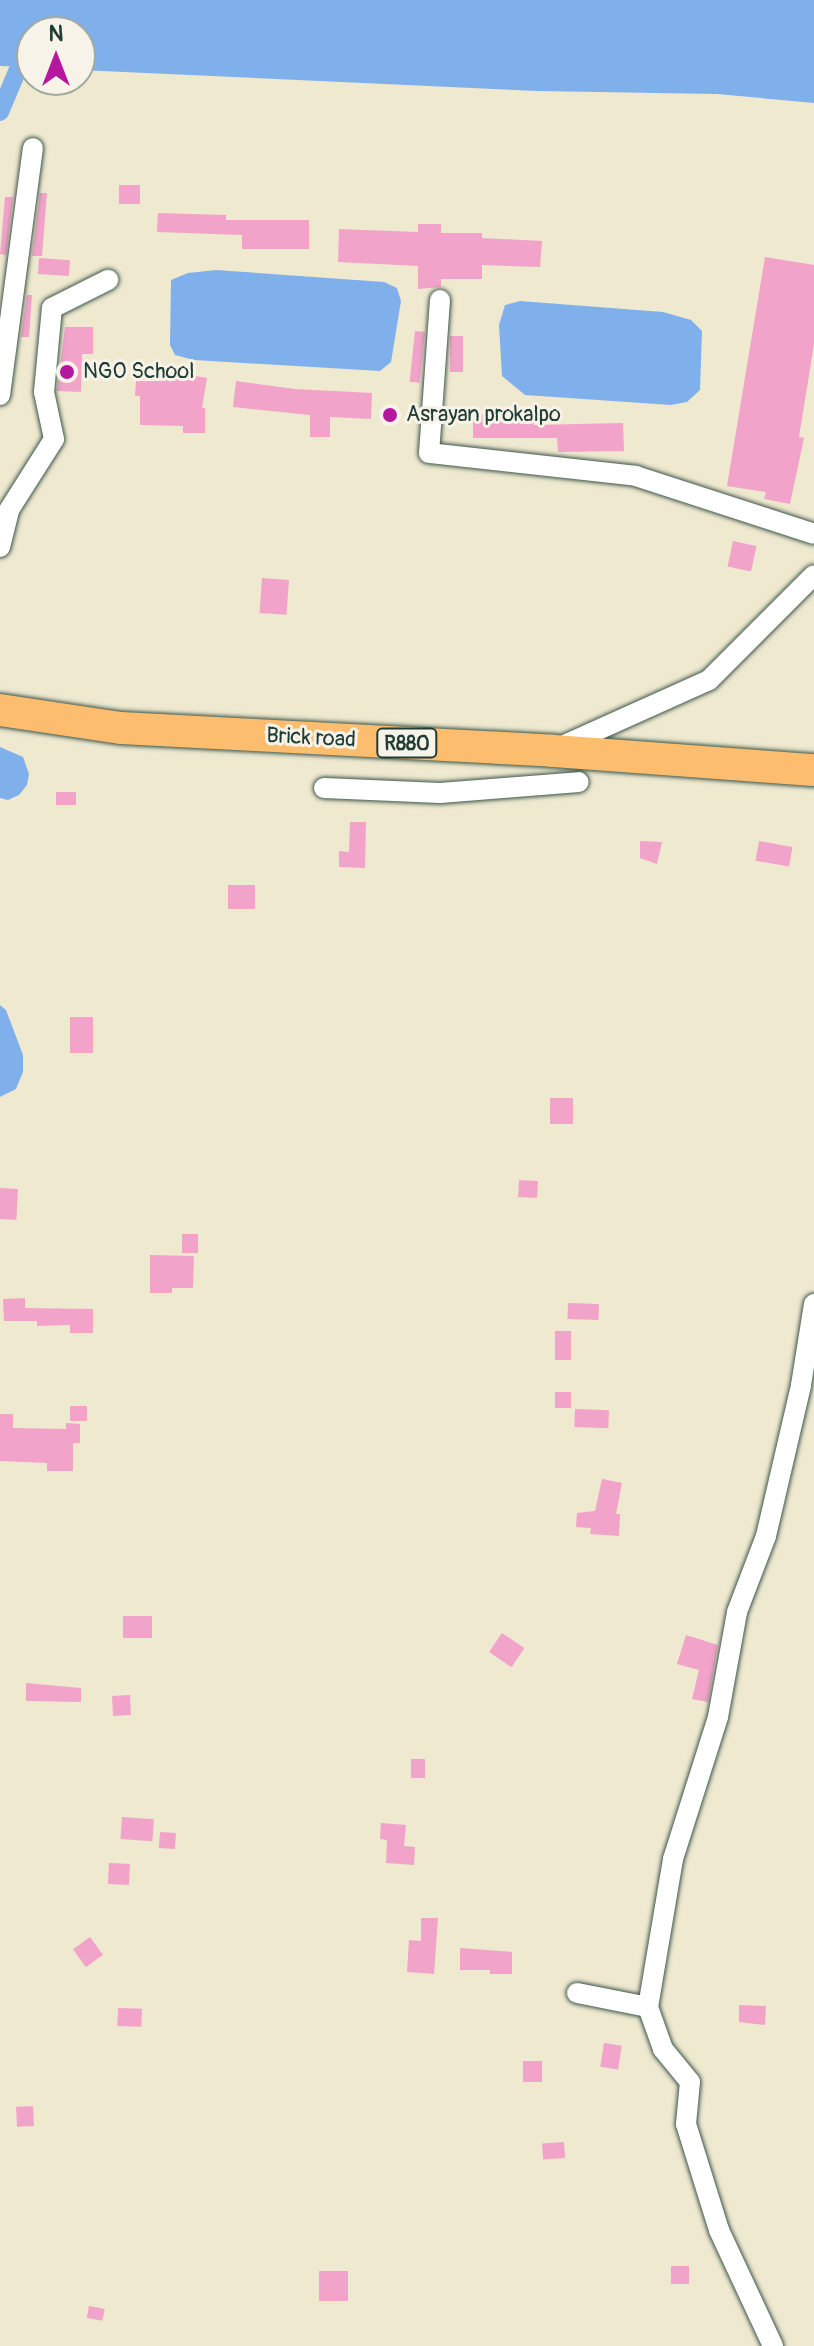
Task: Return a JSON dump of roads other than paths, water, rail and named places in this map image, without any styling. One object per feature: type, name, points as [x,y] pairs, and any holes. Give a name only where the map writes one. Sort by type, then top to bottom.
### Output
[{"type":"main road","name":"Brick road","points":[[0,710],[121,728],[538,750],[814,770]]},
{"type":"street","points":[[0,395],[33,148]]},
{"type":"street","points":[[0,547],[9,510],[54,439],[44,392],[52,308],[108,280]]},
{"type":"street","points":[[440,300],[429,453],[636,476],[814,534]]},
{"type":"street","points":[[523,786],[538,750],[709,680],[814,575]]},
{"type":"street","points":[[324,788],[440,793],[579,782]]},
{"type":"street","points":[[773,2346],[719,2230],[686,2124],[690,2082],[663,2049],[648,2007],[673,1859],[718,1717],[737,1612],[766,1536],[801,1385],[814,1304]]},
{"type":"street","points":[[577,1993],[648,2007]]},
{"type":"water","points":[[0,0],[814,0],[814,103],[717,94],[537,91],[96,71],[96,16],[16,16],[16,66],[0,66]]},
{"type":"water","points":[[216,270],[384,282],[397,288],[401,301],[391,362],[380,371],[194,360],[175,355],[170,345],[171,280],[188,273]]},
{"type":"water","points":[[520,301],[663,312],[691,320],[702,331],[700,390],[687,402],[671,405],[525,395],[502,376],[499,325],[505,305]]},
{"type":"water","points":[[0,747],[23,757],[29,774],[27,785],[19,795],[8,800],[0,798]]},
{"type":"water","points":[[0,1005],[6,1010],[23,1055],[23,1072],[16,1089],[0,1097]]},
{"type":"waterway","points":[[0,112],[16,74]]},
{"type":"place","name":"NGO School","points":[[67,372]]},
{"type":"place","name":"Asrayan prokalpo","points":[[390,415]]}]
